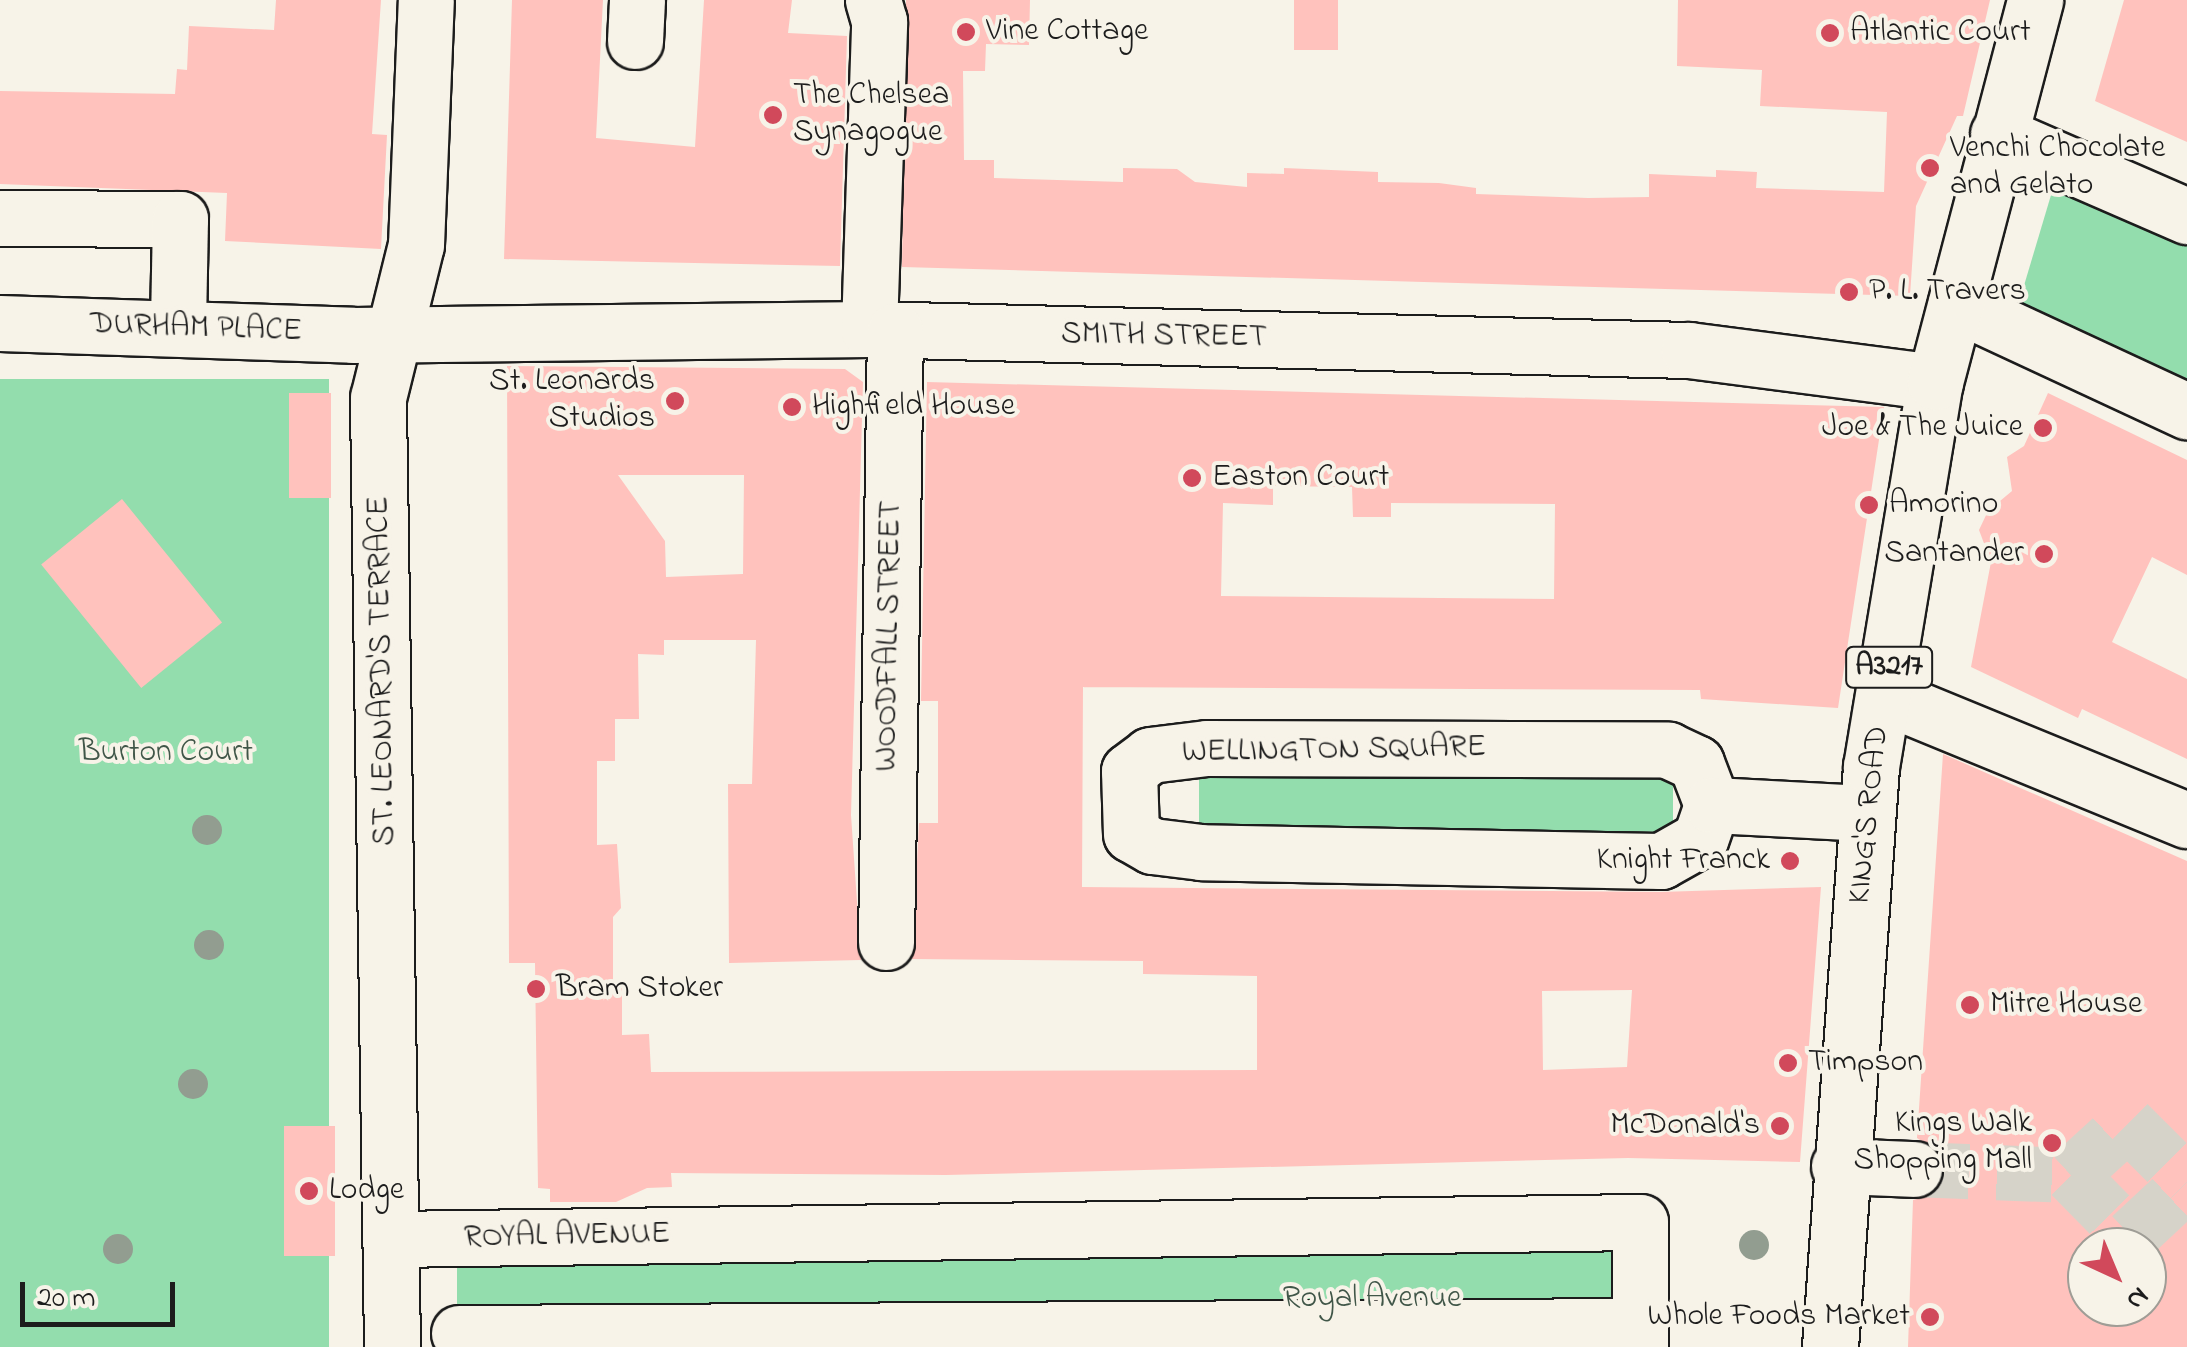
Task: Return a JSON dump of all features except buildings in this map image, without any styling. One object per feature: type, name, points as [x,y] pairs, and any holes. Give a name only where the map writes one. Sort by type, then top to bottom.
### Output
[{"type":"street","name":"ST. LEONARD'S TERRACE","points":[[392,1347],[378,398],[416,245],[426,0]]},
{"type":"street","name":"WOODFALL STREET","points":[[873,0],[879,21],[886,942]]},
{"type":"street","name":"KING'S ROAD","points":[[1830,1347],[1864,813],[1935,382],[2036,0]]},
{"type":"street","points":[[1998,134],[2187,216]]},
{"type":"street","points":[[0,218],[180,219],[178,328]]},
{"type":"street","points":[[1956,304],[2187,411]]},
{"type":"street","name":"DURHAM PLACE","points":[[0,323],[391,336]]},
{"type":"street","name":"SMITH STREET","points":[[391,336],[882,330],[1688,350],[1935,382]]},
{"type":"street","points":[[1884,696],[2187,820]]},
{"type":"street","name":"WELLINGTON SQUARE","points":[[1208,748],[1668,750],[1696,763],[1712,805],[1700,839],[1661,861],[1201,852],[1152,846],[1131,834],[1126,782],[1129,771],[1150,755],[1208,748]]},
{"type":"street","points":[[1712,805],[1864,813]]},
{"type":"street","points":[[1839,1166],[1914,1169]]},
{"type":"street","name":"ROYAL AVENUE","points":[[390,1239],[1640,1222],[1640,1337]]},
{"type":"street","points":[[459,1333],[1640,1337]]},
{"type":"green space","points":[[2054,185],[2187,241],[2187,395],[2017,309]]},
{"type":"green space","name":"Burton Court","points":[[0,379],[329,379],[329,1347],[0,1347]]},
{"type":"green space","points":[[1665,771],[1673,780],[1673,825],[1662,832],[1205,828],[1199,823],[1199,774]]},
{"type":"green space","name":"Royal Avenue","points":[[457,1248],[1618,1248],[1618,1347],[457,1347]]},
{"type":"tunnel","points":[[2071,1175],[2128,1123],[2187,1182]]},
{"type":"tunnel","points":[[1914,1169],[2071,1175],[2131,1236],[2187,1184]]},
{"type":"place","name":"Vine Cottage","points":[[966,32]]},
{"type":"place","name":"Atlantic Court","points":[[1830,33]]},
{"type":"place","name":"The Chelsea Synagogue","points":[[773,115]]},
{"type":"place","name":"Venchi Chocolate and Gelato","points":[[1930,168]]},
{"type":"place","name":"P. L. Travers","points":[[1849,292]]},
{"type":"place","name":"St. Leonards Studios","points":[[675,401]]},
{"type":"place","name":"Highfield House","points":[[792,407]]},
{"type":"place","name":"Joe & The Juice","points":[[2043,428]]},
{"type":"place","name":"Easton Court","points":[[1192,478]]},
{"type":"place","name":"Amorino","points":[[1869,505]]},
{"type":"place","name":"Santander","points":[[2044,554]]},
{"type":"place","name":"Knight Franck","points":[[1790,861]]},
{"type":"place","name":"Bram Stoker","points":[[536,989]]},
{"type":"place","name":"Mitre House","points":[[1970,1005]]},
{"type":"place","name":"Timpson","points":[[1788,1063]]},
{"type":"place","name":"McDonald's","points":[[1780,1126]]},
{"type":"place","name":"Kings Walk Shopping Mall","points":[[2052,1143]]},
{"type":"place","name":"Lodge","points":[[309,1191]]},
{"type":"place","name":"Whole Foods Market","points":[[1930,1317]]}]
